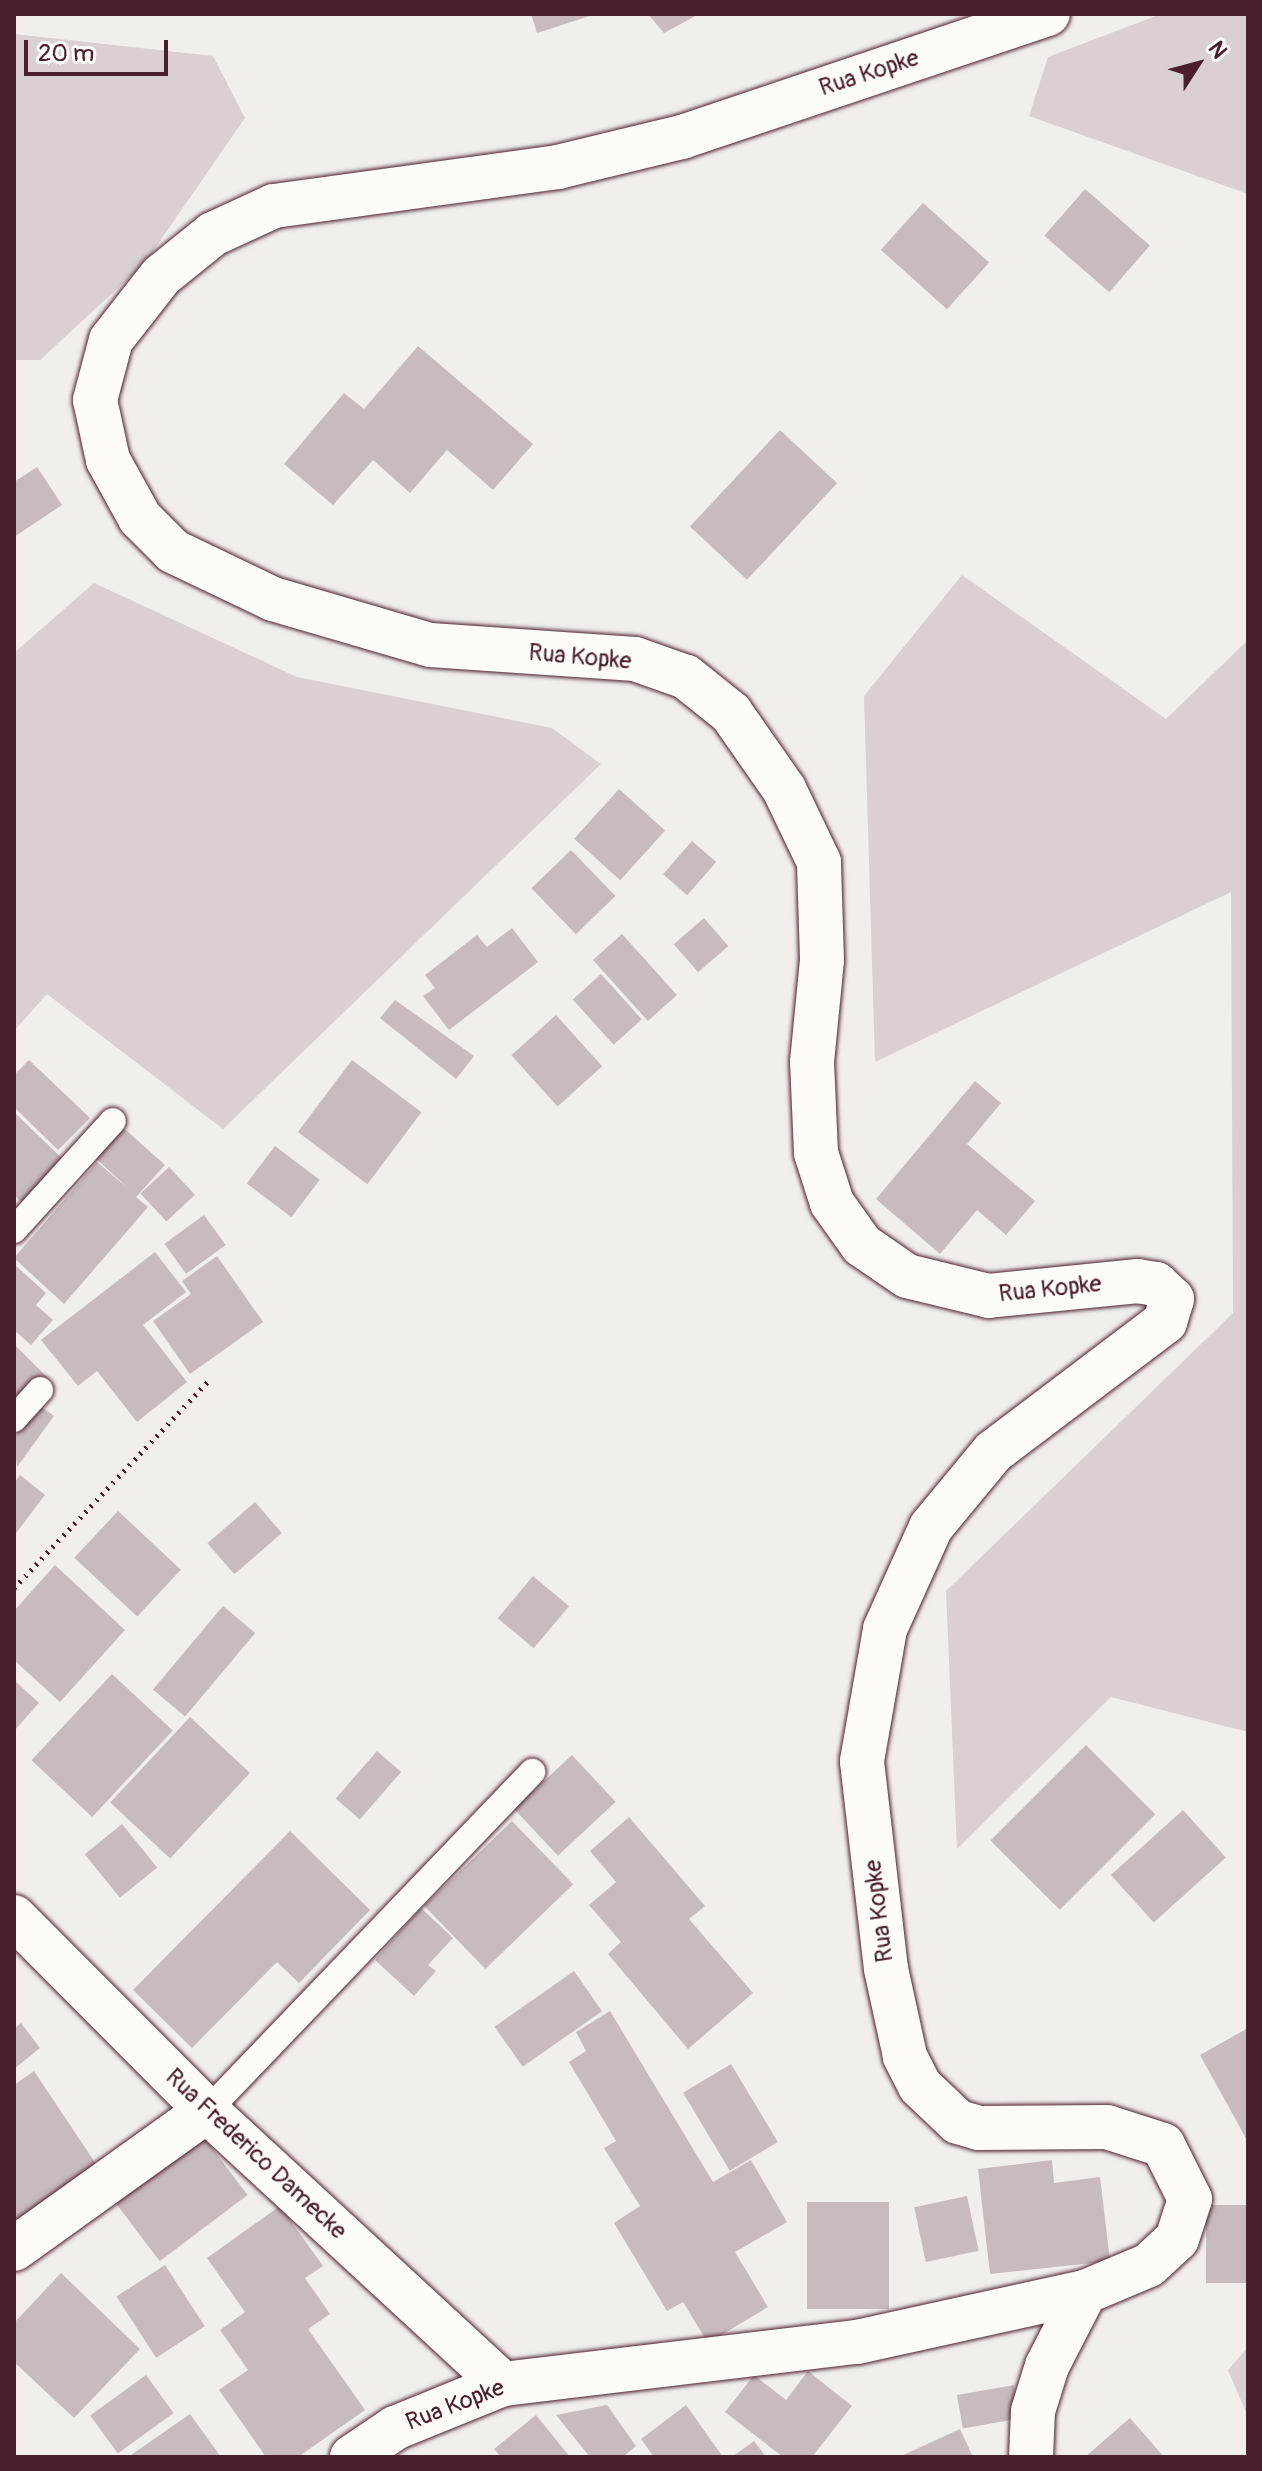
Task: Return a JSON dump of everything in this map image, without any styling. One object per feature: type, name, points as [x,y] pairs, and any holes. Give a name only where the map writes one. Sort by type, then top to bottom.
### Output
[{"type":"street","name":"Rua Kopke","points":[[352,2457],[395,2428],[503,2384],[857,2342],[1085,2292],[1149,2265],[1177,2239],[1190,2199],[1179,2166],[1163,2145],[1130,2131],[958,2122],[920,2086],[905,2056],[886,1969],[862,1761],[885,1629],[931,1527],[993,1452],[1165,1322],[1172,1299],[1156,1284],[1138,1281],[989,1296],[907,1276],[862,1245],[832,1203],[816,1153],[812,1062],[822,960],[819,862],[784,789],[731,713],[686,677],[635,659],[430,645],[273,599],[173,551],[140,518],[108,460],[95,400],[111,340],[161,276],[213,234],[274,206],[558,167],[682,137],[1048,14]]},
{"type":"street","name":"Rua Frederico Damecke","points":[[14,1917],[207,2111],[503,2384]]},
{"type":"street","points":[[14,2249],[207,2111]]},
{"type":"street","points":[[1031,2457],[1033,2411],[1047,2366],[1085,2292]]},
{"type":"lane","points":[[14,1230],[113,1121]]},
{"type":"lane","points":[[14,1419],[40,1390]]},
{"type":"lane","points":[[207,2111],[532,1772]]},
{"type":"path","points":[[14,1588],[210,1379]]},
{"type":"shaded area","points":[[1161,14],[1248,14],[1248,194],[1029,116],[1048,57]]},
{"type":"shaded area","points":[[14,34],[213,56],[245,118],[144,264],[40,360],[14,360]]},
{"type":"shaded area","points":[[962,575],[1166,719],[1248,640],[1248,1732],[1111,1697],[957,1849],[946,1591],[1233,1313],[1231,892],[875,1062],[864,696]]},
{"type":"shaded area","points":[[94,583],[297,677],[552,728],[601,764],[223,1129],[47,994],[14,1031],[14,653]]},
{"type":"shaded area","points":[[1248,2347],[1248,2417],[1228,2370]]},
{"type":"building","points":[[531,14],[593,14],[593,15],[537,33]]},
{"type":"building","points":[[648,14],[699,14],[664,33]]},
{"type":"building","points":[[1085,189],[1150,245],[1109,292],[1044,236]]},
{"type":"building","points":[[923,203],[989,263],[947,309],[881,250]]},
{"type":"building","points":[[418,346],[533,444],[493,490],[447,450],[410,493],[373,460],[333,505],[284,464],[344,393],[364,409]]},
{"type":"building","points":[[780,430],[837,483],[747,580],[690,527]]},
{"type":"building","points":[[37,467],[62,505],[14,537],[14,482]]},
{"type":"building","points":[[619,789],[665,830],[620,880],[574,839]]},
{"type":"building","points":[[692,841],[716,862],[687,895],[663,874]]},
{"type":"building","points":[[571,850],[615,896],[576,934],[531,888]]},
{"type":"building","points":[[704,918],[728,946],[698,972],[674,944]]},
{"type":"building","points":[[512,928],[538,962],[449,1030],[423,996],[435,988],[425,975],[477,935],[487,947]]},
{"type":"building","points":[[622,934],[677,995],[648,1021],[593,960]]},
{"type":"building","points":[[601,974],[642,1019],[614,1045],[573,999]]},
{"type":"building","points":[[395,1000],[474,1056],[456,1079],[380,1018]]},
{"type":"building","points":[[556,1015],[602,1066],[558,1106],[511,1055]]},
{"type":"building","points":[[29,1060],[90,1118],[58,1150],[14,1107],[14,1075]]},
{"type":"building","points":[[352,1060],[421,1112],[367,1184],[298,1132]]},
{"type":"building","points":[[975,1081],[1001,1103],[967,1144],[1035,1201],[1006,1235],[977,1210],[940,1254],[876,1199]]},
{"type":"building","points":[[14,1112],[68,1164],[27,1207],[14,1195]]},
{"type":"building","points":[[117,1122],[165,1165],[136,1197],[148,1207],[64,1304],[14,1258],[97,1162],[129,1189],[90,1153]]},
{"type":"building","points":[[275,1146],[320,1180],[291,1217],[247,1184]]},
{"type":"building","points":[[169,1167],[195,1195],[166,1221],[140,1194]]},
{"type":"building","points":[[204,1215],[226,1245],[186,1274],[164,1244]]},
{"type":"building","points":[[155,1252],[186,1292],[143,1325],[187,1382],[137,1422],[97,1371],[78,1386],[41,1340]]},
{"type":"building","points":[[217,1256],[263,1322],[190,1374],[153,1321],[191,1294],[182,1281]]},
{"type":"building","points":[[14,1264],[46,1293],[36,1305],[53,1320],[31,1345],[14,1330]]},
{"type":"building","points":[[14,1344],[48,1378],[14,1413]]},
{"type":"building","points":[[39,1405],[54,1416],[17,1467],[14,1438]]},
{"type":"building","points":[[20,1475],[45,1495],[14,1536],[14,1483]]},
{"type":"building","points":[[255,1502],[282,1533],[234,1574],[207,1543]]},
{"type":"building","points":[[118,1511],[181,1570],[137,1616],[74,1558]]},
{"type":"building","points":[[55,1565],[125,1630],[60,1702],[14,1660],[14,1611]]},
{"type":"building","points":[[533,1576],[569,1606],[534,1648],[498,1618]]},
{"type":"building","points":[[223,1606],[255,1633],[185,1716],[153,1689]]},
{"type":"building","points":[[112,1674],[173,1731],[92,1817],[32,1760]]},
{"type":"building","points":[[14,1680],[39,1703],[14,1731]]},
{"type":"building","points":[[190,1717],[250,1773],[170,1858],[110,1803]]},
{"type":"building","points":[[1086,1745],[1155,1814],[1060,1910],[991,1840]]},
{"type":"building","points":[[377,1751],[401,1772],[360,1820],[336,1799]]},
{"type":"building","points":[[572,1755],[616,1802],[558,1856],[514,1809]]},
{"type":"building","points":[[1183,1810],[1226,1858],[1154,1922],[1111,1875]]},
{"type":"building","points":[[629,1817],[705,1906],[689,1919],[753,1993],[688,2049],[608,1954],[621,1942],[589,1905],[616,1882],[590,1851]]},
{"type":"building","points":[[512,1821],[573,1884],[485,1969],[424,1906]]},
{"type":"building","points":[[122,1824],[157,1868],[120,1898],[85,1854]]},
{"type":"building","points":[[290,1831],[370,1910],[299,1983],[277,1962],[192,2048],[133,1990]]},
{"type":"building","points":[[421,1908],[453,1938],[428,1965],[436,1971],[414,1996],[375,1960]]},
{"type":"building","points":[[574,1971],[602,2011],[523,2067],[495,2027]]},
{"type":"building","points":[[610,2011],[713,2182],[751,2160],[787,2222],[735,2252],[768,2307],[708,2343],[683,2302],[667,2311],[614,2223],[640,2206],[604,2148],[616,2141],[569,2062],[586,2051],[576,2032]]},
{"type":"building","points":[[21,2023],[40,2048],[14,2069],[14,2029]]},
{"type":"building","points":[[1248,2028],[1248,2142],[1200,2055]]},
{"type":"building","points":[[731,2064],[778,2142],[730,2171],[683,2093]]},
{"type":"building","points":[[34,2071],[100,2170],[14,2227],[14,2085]]},
{"type":"building","points":[[203,2136],[248,2195],[160,2261],[115,2202]]},
{"type":"building","points":[[1052,2160],[1054,2183],[1100,2177],[1110,2261],[990,2274],[978,2169]]},
{"type":"building","points":[[967,2196],[979,2251],[926,2262],[914,2207]]},
{"type":"building","points":[[807,2202],[889,2202],[889,2309],[807,2309]]},
{"type":"building","points":[[1206,2205],[1248,2205],[1248,2283],[1206,2283]]},
{"type":"building","points":[[280,2206],[323,2266],[305,2278],[330,2314],[308,2329],[365,2410],[298,2457],[266,2457],[219,2390],[248,2370],[220,2330],[245,2312],[207,2258]]},
{"type":"building","points":[[165,2265],[205,2326],[156,2358],[116,2297]]},
{"type":"building","points":[[61,2273],[140,2349],[74,2418],[14,2362],[14,2323]]},
{"type":"building","points":[[808,2371],[852,2406],[812,2457],[783,2457],[725,2412],[754,2375],[786,2400]]},
{"type":"building","points":[[146,2375],[174,2413],[118,2454],[90,2416]]},
{"type":"building","points":[[1014,2385],[1020,2418],[963,2429],[957,2395]]},
{"type":"building","points":[[607,2405],[636,2446],[623,2457],[590,2457],[556,2415]]},
{"type":"building","points":[[686,2405],[723,2457],[654,2457],[641,2439]]},
{"type":"building","points":[[190,2414],[221,2457],[128,2457],[180,2421]]},
{"type":"building","points":[[536,2415],[570,2457],[501,2457],[494,2449]]},
{"type":"building","points":[[1130,2418],[1164,2457],[1085,2457]]},
{"type":"building","points":[[960,2429],[973,2457],[899,2457]]},
{"type":"building","points":[[754,2441],[766,2457],[732,2457]]}]
